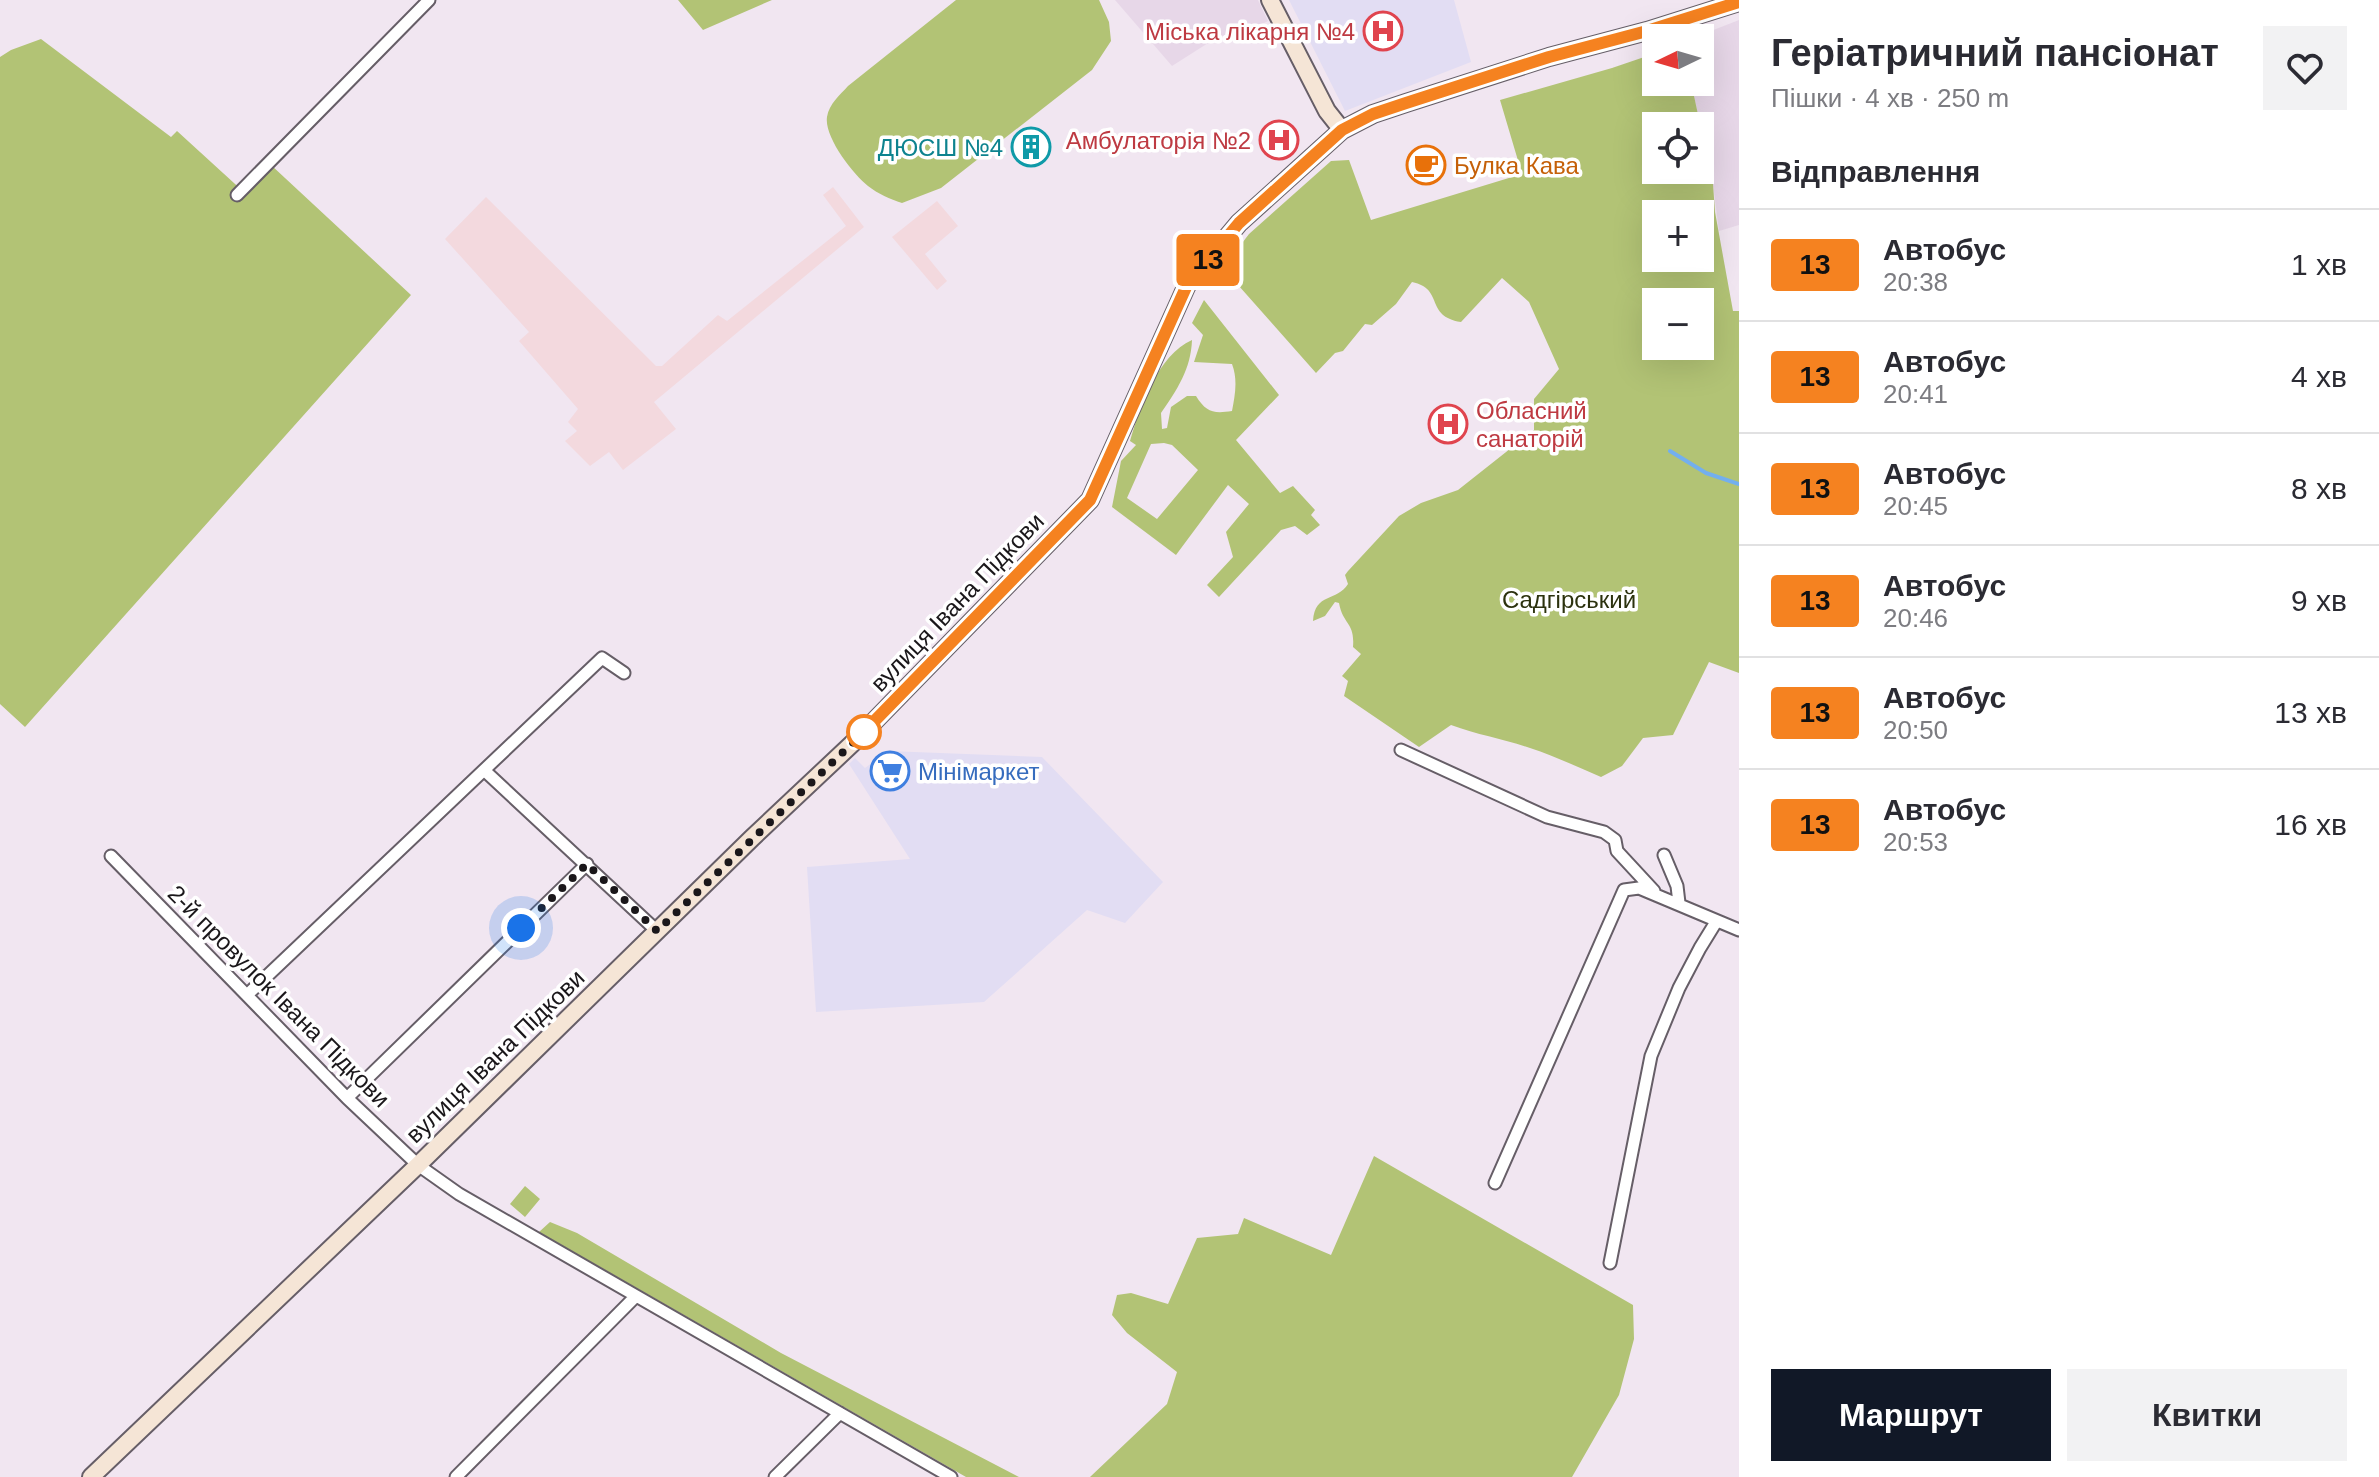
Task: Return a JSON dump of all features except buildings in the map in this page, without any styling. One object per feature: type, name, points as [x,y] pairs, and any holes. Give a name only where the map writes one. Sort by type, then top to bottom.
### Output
[{"type":"street","points":[[1270,0],[1327,111],[1342,130]]},
{"type":"street","name":"вулиця Івана Підкови","points":[[91,1477],[855,741],[1090,500],[1187,285],[1239,223],[1342,130],[1373,114],[1416,100],[1739,2]]},
{"type":"street","points":[[237,195],[422,3]]},
{"type":"street","points":[[247,995],[602,658],[624,673]]},
{"type":"street","points":[[1401,750],[1547,817],[1604,832],[1615,840],[1617,851],[1658,895]]},
{"type":"street","points":[[485,771],[657,931]]},
{"type":"street","points":[[1664,855],[1677,886],[1679,903]]},
{"type":"street","name":"2-й провулок Івана Підкови","points":[[111,856],[347,1098],[418,1165],[459,1194],[951,1477]]},
{"type":"street","points":[[347,1098],[587,864]]},
{"type":"street","points":[[1495,1183],[1624,890],[1639,888],[1739,930]]},
{"type":"street","points":[[1610,1263],[1651,1056],[1686,975],[1716,922]]},
{"type":"street","points":[[456,1477],[636,1296]]},
{"type":"street","points":[[775,1477],[840,1413]]},
{"type":"shaded area","points":[[1115,0],[1258,0],[1268,21],[1228,42],[1216,38],[1172,66]]},
{"type":"shaded area","name":"Міська лікарня №4","points":[[1289,0],[1454,0],[1471,62],[1345,111]]},
{"type":"shaded area","points":[[1739,20],[1739,225],[1719,231],[1713,184],[1714,112],[1697,112],[1694,96],[1714,96],[1714,30]]},
{"type":"shaded area","points":[[833,187],[864,227],[654,402],[676,429],[623,470],[609,452],[590,466],[565,441],[577,431],[568,422],[578,409],[519,341],[529,332],[445,239],[486,197],[656,366],[662,366],[718,315],[727,321],[846,226],[823,195]]},
{"type":"shaded area","points":[[937,201],[958,226],[925,254],[947,281],[937,290],[892,237]]},
{"type":"shaded area","points":[[888,751],[1042,757],[1163,882],[1125,923],[1087,910],[984,1002],[816,1012],[807,867],[910,859],[849,764],[855,758],[865,768]]},
{"type":"green space","points":[[678,0],[772,0],[703,30]]},
{"type":"green space","points":[[956,0],[1099,0],[1109,22],[1111,41],[1092,70],[941,188],[902,203],[872,189],[848,164],[830,135],[828,112],[848,86]]},
{"type":"green space","points":[[41,39],[171,137],[177,131],[246,194],[271,165],[411,295],[25,727],[0,704],[0,57]]},
{"type":"green space","name":"Садгірський","points":[[1642,58],[1642,96],[1694,96],[1697,112],[1642,112],[1642,184],[1713,184],[1733,311],[1739,311],[1739,673],[1709,662],[1673,735],[1643,738],[1622,766],[1601,777],[1530,748],[1451,725],[1419,747],[1344,696],[1348,681],[1342,676],[1361,654],[1353,647],[1351,628],[1339,603],[1335,602],[1325,616],[1313,621],[1322,601],[1343,590],[1348,584],[1345,575],[1348,571],[1399,516],[1421,503],[1458,490],[1534,430],[1534,399],[1559,369],[1529,302],[1502,278],[1461,322],[1442,314],[1428,290],[1412,282],[1396,304],[1372,325],[1365,324],[1343,351],[1335,353],[1316,373],[1223,268],[1249,234],[1331,161],[1349,160],[1371,220],[1522,174],[1500,100]]},
{"type":"green space","points":[[1204,300],[1279,395],[1236,440],[1280,493],[1293,486],[1315,510],[1311,515],[1320,525],[1307,535],[1295,526],[1281,530],[1219,597],[1207,585],[1233,557],[1226,532],[1249,504],[1228,485],[1176,555],[1112,507],[1121,461],[1136,445],[1130,441],[1145,398],[1160,370],[1180,347],[1192,340],[1186,370],[1161,413],[1162,429],[1167,428],[1171,407],[1187,396],[1196,396],[1211,411],[1232,411],[1235,382],[1232,364],[1194,362],[1203,335],[1192,323]],"holes":[[[1151,444],[1172,445],[1198,470],[1157,519],[1127,498]]]},
{"type":"green space","points":[[1374,1156],[1633,1305],[1634,1339],[1619,1395],[1572,1477],[1090,1477],[1167,1404],[1177,1372],[1127,1333],[1112,1315],[1117,1295],[1131,1293],[1168,1304],[1197,1238],[1238,1234],[1244,1218],[1331,1255]]},
{"type":"green space","points":[[525,1186],[540,1199],[525,1217],[510,1204]]},
{"type":"green space","points":[[550,1222],[577,1233],[781,1353],[1019,1477],[966,1477],[539,1232]]},
{"type":"waterway","points":[[1670,451],[1706,473],[1739,484]]},
{"type":"bus line","name":"13","points":[[855,741],[1090,500],[1187,285],[1239,223],[1342,130],[1373,114],[1406,103],[1549,57],[1739,2]]},
{"type":"place","name":"Міська лікарня №4","points":[[1383,31]]},
{"type":"place","name":"Амбулаторія №2","points":[[1279,140]]},
{"type":"place","name":"ДЮСШ №4","points":[[1031,147]]},
{"type":"place","name":"Булка Кава","points":[[1426,165]]},
{"type":"place","name":"Обласний санаторій","points":[[1448,424]]},
{"type":"place","name":"Мінімаркет","points":[[890,771]]},
{"type":"route","points":[[521,928],[587,864],[657,931],[867,729],[864,732]]}]
